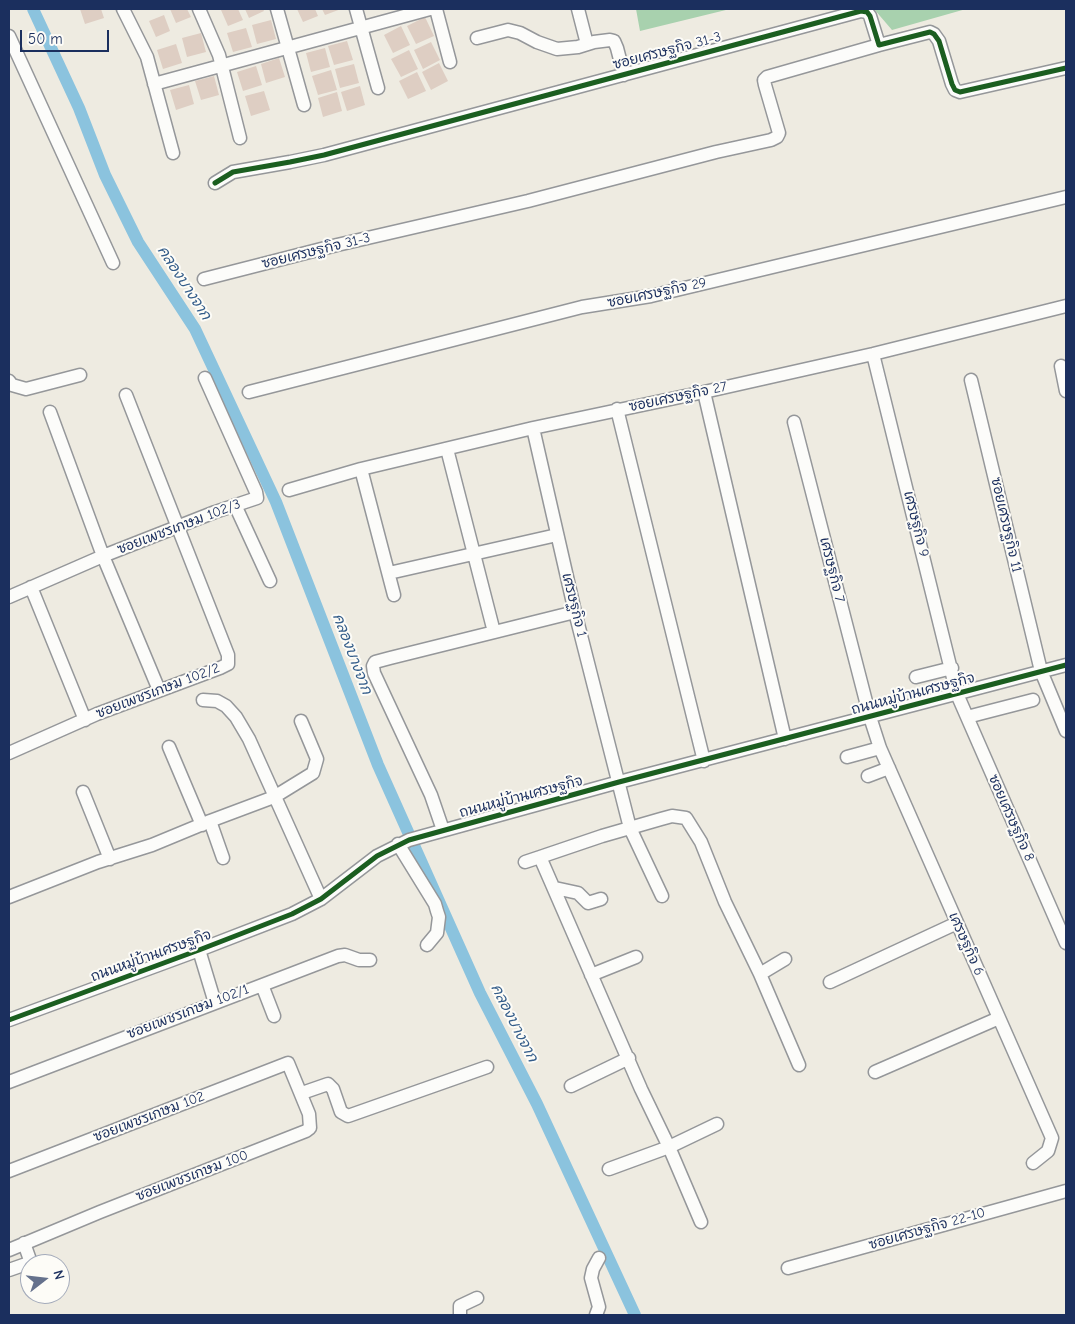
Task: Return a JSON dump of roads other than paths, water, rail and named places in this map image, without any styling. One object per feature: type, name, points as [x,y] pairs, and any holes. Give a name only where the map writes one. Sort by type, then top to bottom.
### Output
[{"type":"street","points":[[123,9],[147,58],[173,153]]},
{"type":"street","points":[[200,9],[211,33],[221,64],[240,138]]},
{"type":"street","points":[[277,9],[304,105]]},
{"type":"street","points":[[356,9],[378,88]]},
{"type":"street","points":[[154,84],[221,64],[430,9]]},
{"type":"street","points":[[436,9],[450,62]]},
{"type":"street","points":[[578,9],[587,44]]},
{"type":"street","name":"ซอยเศรษฐกิจ 31-3","points":[[215,184],[233,172],[324,155],[861,11],[866,12],[870,16],[879,45]]},
{"type":"street","points":[[477,38],[508,30],[520,33],[537,42],[557,49],[578,47],[606,39],[614,41],[624,75]]},
{"type":"street","name":"ซอยเศรษฐกิจ 31-3","points":[[204,279],[771,140],[777,137],[779,133],[765,85],[764,80],[767,77],[930,32],[939,41],[952,84],[955,90],[960,92],[1066,68]]},
{"type":"street","points":[[10,40],[113,263]]},
{"type":"street","name":"ซอยเศรษฐกิจ 29","points":[[249,392],[582,307],[652,296],[1066,197]]},
{"type":"street","name":"ซอยเศรษฐกิจ 27","points":[[289,490],[362,469],[447,448],[873,354],[1066,306]]},
{"type":"street","name":"เศรษฐกิจ 9","points":[[873,354],[957,694]]},
{"type":"street","points":[[1061,366],[1066,391]]},
{"type":"street","points":[[9,381],[12,385],[26,389],[80,375]]},
{"type":"street","name":"ซอยเพชรเกษม 102/3","points":[[9,597],[103,556],[257,498],[205,378]]},
{"type":"street","name":"ซอยเศรษฐกิจ 11","points":[[971,380],[1040,671],[1066,731]]},
{"type":"street","points":[[704,392],[785,739]]},
{"type":"street","points":[[126,395],[179,526]]},
{"type":"street","points":[[618,409],[704,761]]},
{"type":"street","points":[[50,412],[103,556],[159,690]]},
{"type":"street","name":"เศรษฐกิจ 7","points":[[794,422],[870,717]]},
{"type":"street","name":"เศรษฐกิจ 1","points":[[533,428],[557,535],[630,828],[662,896]]},
{"type":"street","points":[[447,448],[494,632]]},
{"type":"street","points":[[362,469],[394,595]]},
{"type":"street","points":[[235,505],[270,582]]},
{"type":"street","name":"ซอยเพชรเกษม 102/2","points":[[10,750],[228,664],[228,655],[179,526]]},
{"type":"street","points":[[389,574],[557,535]]},
{"type":"street","points":[[31,587],[84,720]]},
{"type":"street","points":[[437,831],[431,795],[374,673],[373,666],[375,662],[576,612]]},
{"type":"street","name":"ถนนหมู่บ้านเศรษฐกิจ","points":[[9,1020],[292,914],[321,899],[377,856],[404,842],[437,831],[619,782],[1066,665]]},
{"type":"street","points":[[916,677],[952,668]]},
{"type":"street","name":"ซอยเศรษฐกิจ 8","points":[[957,694],[1066,943]]},
{"type":"street","points":[[203,700],[217,701],[226,706],[236,716],[249,739],[321,899]]},
{"type":"street","points":[[967,717],[1033,700]]},
{"type":"street","name":"เศรษฐกิจ 6","points":[[870,717],[880,748],[1052,1138],[1048,1151],[1033,1164]]},
{"type":"street","points":[[9,897],[110,859],[152,846],[274,797],[313,773],[318,759],[301,721]]},
{"type":"street","points":[[168,747],[223,858]]},
{"type":"street","points":[[847,757],[880,748]]},
{"type":"street","points":[[868,776],[889,768]]},
{"type":"street","points":[[83,792],[110,859]]},
{"type":"street","points":[[525,862],[672,816],[686,818],[701,842],[725,902],[760,974],[799,1065]]},
{"type":"street","points":[[404,842],[435,904],[439,917],[437,933],[427,945]]},
{"type":"street","points":[[540,857],[701,1222]]},
{"type":"street","points":[[554,888],[578,893],[588,903],[601,899]]},
{"type":"street","points":[[830,982],[957,923]]},
{"type":"street","points":[[199,950],[214,1003]]},
{"type":"street","name":"ซอยเพชรเกษม 102/1","points":[[9,1082],[338,956],[345,955],[360,960],[370,960]]},
{"type":"street","points":[[591,975],[636,957]]},
{"type":"street","points":[[760,974],[785,959]]},
{"type":"street","points":[[262,985],[274,1016]]},
{"type":"street","points":[[875,1072],[999,1018]]},
{"type":"street","points":[[571,1086],[628,1058]]},
{"type":"street","name":"ซอยเพชรเกษม 100","points":[[9,1250],[308,1130],[310,1128],[309,1114],[302,1093],[288,1063]]},
{"type":"street","name":"ซอยเพชรเกษม 102","points":[[9,1171],[288,1063]]},
{"type":"street","points":[[302,1093],[328,1084],[333,1089],[341,1112],[348,1116],[487,1067]]},
{"type":"street","points":[[609,1169],[669,1147],[717,1124]]},
{"type":"street","name":"ซอยเศรษฐกิจ 22-10","points":[[788,1268],[1066,1191]]},
{"type":"street","points":[[9,1270],[29,1263],[30,1260],[24,1243]]},
{"type":"street","points":[[596,1315],[599,1307],[591,1278],[599,1258]]},
{"type":"street","points":[[460,1315],[460,1306],[477,1298]]},
{"type":"waterway","name":"คลองบางจาก","points":[[33,9],[79,108],[105,175],[138,242],[195,329],[276,502],[378,765],[480,993],[537,1104],[635,1315]]}]
